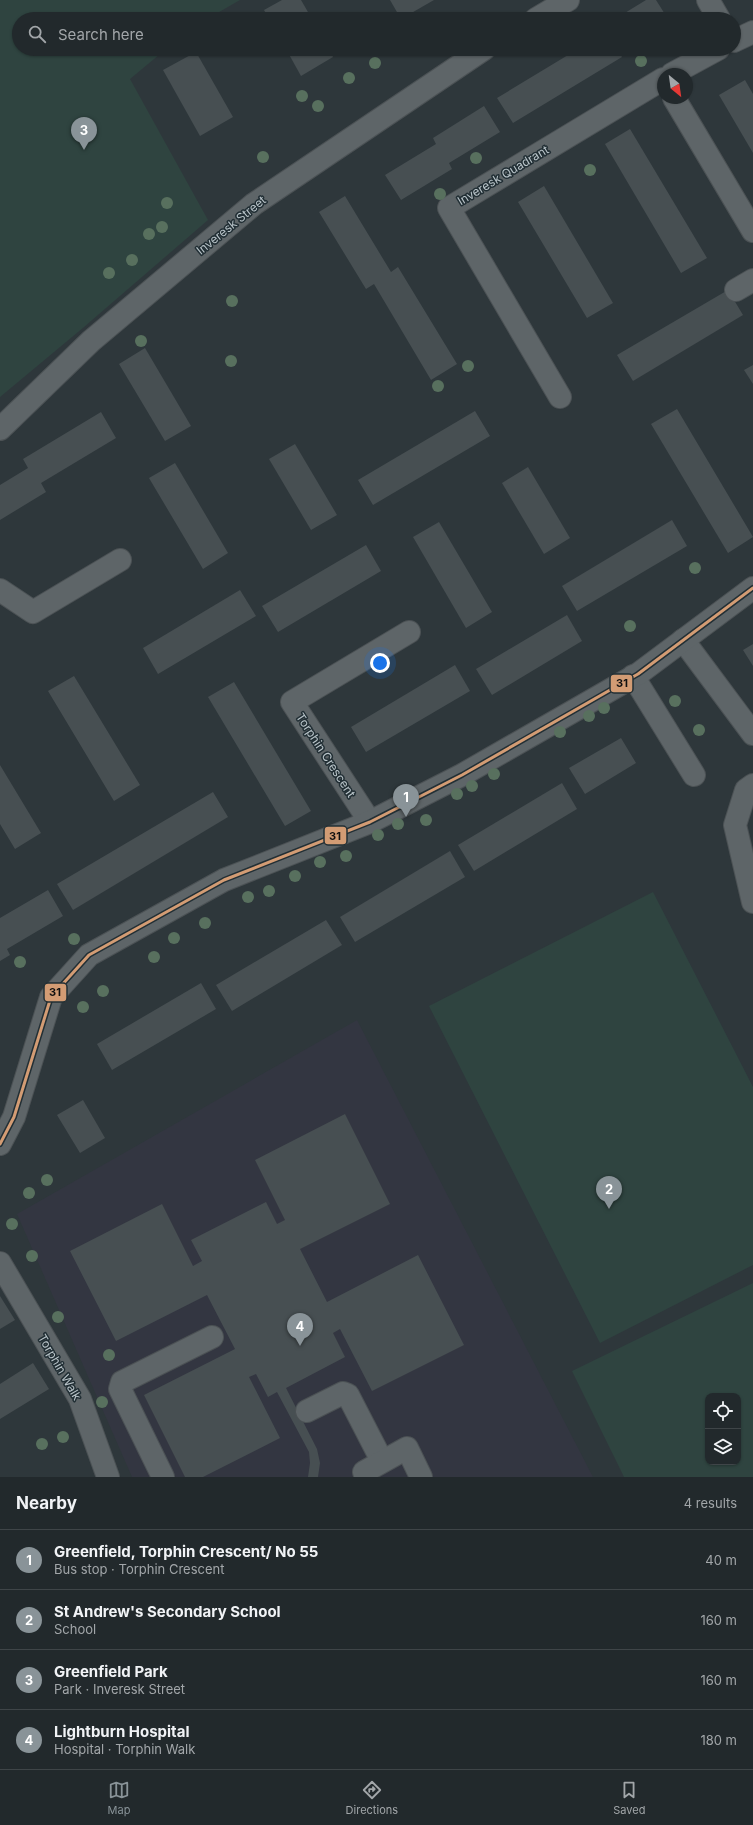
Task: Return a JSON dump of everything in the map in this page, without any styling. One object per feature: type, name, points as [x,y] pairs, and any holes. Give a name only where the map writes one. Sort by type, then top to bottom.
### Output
[{"type":"street","points":[[548,12],[568,0]]},
{"type":"street","points":[[708,0],[715,12]]},
{"type":"street","points":[[741,38],[753,32]]},
{"type":"street","name":"Inveresk Street","points":[[0,429],[91,341],[254,204],[474,56]]},
{"type":"street","points":[[683,68],[705,56]]},
{"type":"street","name":"Inveresk Quadrant","points":[[560,397],[449,208],[657,83]]},
{"type":"street","points":[[678,104],[753,232]]},
{"type":"street","points":[[0,590],[33,612],[120,560]]},
{"type":"street","points":[[0,1144],[14,1117],[50,997],[89,956],[224,880],[370,822],[462,776],[634,676],[753,588]]},
{"type":"street","name":"Torphin Crescent","points":[[370,822],[292,702],[409,632]]},
{"type":"street","points":[[683,640],[753,734]]},
{"type":"street","points":[[634,676],[694,775]]},
{"type":"street","points":[[753,785],[746,790],[735,825],[753,902]]},
{"type":"street","name":"Torphin Walk","points":[[0,1263],[80,1399],[108,1477]]},
{"type":"street","points":[[163,1477],[120,1389],[122,1382],[212,1337]]},
{"type":"street","points":[[307,1411],[343,1393],[348,1395],[382,1462]]},
{"type":"street","points":[[366,1477],[364,1472],[406,1448],[421,1477]]},
{"type":"shaded area","points":[[357,1020],[593,1477],[132,1477],[17,1214]]},
{"type":"green space","points":[[0,0],[240,0],[219,12],[12,12],[12,56],[158,56],[130,79],[208,220],[0,397]]},
{"type":"green space","points":[[653,892],[753,1087],[753,1265],[600,1343],[429,1006]]},
{"type":"green space","points":[[753,1283],[753,1477],[624,1477],[572,1371]]},
{"type":"building","points":[[282,0],[301,0],[308,12],[265,12],[264,10]]},
{"type":"building","points":[[390,0],[434,0],[413,12],[397,12]]},
{"type":"building","points":[[646,0],[656,0],[664,12],[626,12]]},
{"type":"building","points":[[189,56],[198,56],[233,117],[200,136],[163,70]]},
{"type":"building","points":[[290,56],[332,56],[333,57],[301,76]]},
{"type":"building","points":[[566,56],[622,57],[513,123],[497,98]]},
{"type":"building","points":[[745,80],[753,94],[753,153],[719,95]]},
{"type":"building","points":[[484,106],[500,132],[449,163],[452,169],[401,200],[385,175],[436,144],[433,138]]},
{"type":"building","points":[[630,129],[707,258],[681,273],[605,144]]},
{"type":"building","points":[[544,186],[613,303],[587,318],[518,202]]},
{"type":"building","points":[[345,196],[391,272],[398,267],[457,364],[431,380],[374,284],[366,289],[319,212]]},
{"type":"building","points":[[728,290],[743,315],[633,381],[617,355]]},
{"type":"building","points":[[145,348],[191,426],[165,441],[119,364]]},
{"type":"building","points":[[753,365],[753,384],[744,370]]},
{"type":"building","points":[[677,409],[753,537],[728,553],[651,424]]},
{"type":"building","points":[[475,411],[490,436],[373,505],[358,480]]},
{"type":"building","points":[[101,412],[116,438],[41,483],[46,492],[0,520],[0,485],[28,468],[23,459]]},
{"type":"building","points":[[295,444],[337,515],[311,530],[269,459]]},
{"type":"building","points":[[175,463],[228,553],[203,569],[149,478]]},
{"type":"building","points":[[528,467],[570,538],[544,554],[502,483]]},
{"type":"building","points":[[672,520],[687,546],[577,611],[562,586]]},
{"type":"building","points":[[439,522],[492,612],[466,628],[413,537]]},
{"type":"building","points":[[366,545],[381,571],[278,632],[262,606]]},
{"type":"building","points":[[240,590],[256,616],[158,674],[143,648]]},
{"type":"building","points":[[567,615],[582,641],[492,695],[476,669]]},
{"type":"building","points":[[753,644],[753,666],[743,650]]},
{"type":"building","points":[[455,665],[470,691],[366,752],[351,727]]},
{"type":"building","points":[[74,676],[140,785],[114,801],[48,691]]},
{"type":"building","points":[[234,682],[311,811],[285,826],[208,697]]},
{"type":"building","points":[[621,738],[636,763],[585,794],[569,768]]},
{"type":"building","points":[[0,765],[41,833],[15,849],[0,824]]},
{"type":"building","points":[[562,783],[577,809],[474,871],[458,845]]},
{"type":"building","points":[[213,792],[228,817],[73,910],[57,884]]},
{"type":"building","points":[[450,851],[465,877],[355,942],[340,917]]},
{"type":"building","points":[[48,890],[63,916],[7,949],[10,955],[0,961],[0,918]]},
{"type":"building","points":[[326,920],[342,945],[232,1011],[216,985]]},
{"type":"building","points":[[201,983],[216,1009],[112,1070],[97,1044]]},
{"type":"building","points":[[83,1100],[105,1138],[80,1153],[57,1115]]},
{"type":"building","points":[[345,1114],[390,1204],[300,1249],[327,1302],[418,1255],[464,1345],[372,1391],[340,1329],[333,1333],[345,1357],[286,1388],[317,1449],[320,1463],[318,1477],[308,1477],[310,1463],[309,1452],[277,1392],[268,1397],[256,1374],[249,1377],[280,1438],[203,1477],[185,1477],[144,1395],[235,1349],[207,1295],[116,1341],[70,1251],[162,1204],[193,1266],[202,1261],[191,1240],[266,1202],[277,1224],[285,1220],[255,1160]]},
{"type":"building","points":[[0,1296],[15,1320],[0,1329]]},
{"type":"building","points":[[33,1363],[49,1389],[0,1419],[0,1384]]},
{"type":"transit line","name":"31","points":[[0,1144],[14,1117],[51,997],[89,955],[224,880],[370,822],[462,775],[638,674],[753,588]]},
{"type":"place","name":"Greenfield Park","points":[[84,150]]},
{"type":"place","name":"Greenfield, Torphin Crescent/ No 55","points":[[406,817]]},
{"type":"place","name":"St Andrew's Secondary School","points":[[609,1209]]},
{"type":"place","name":"Lightburn Hospital","points":[[300,1346]]}]
